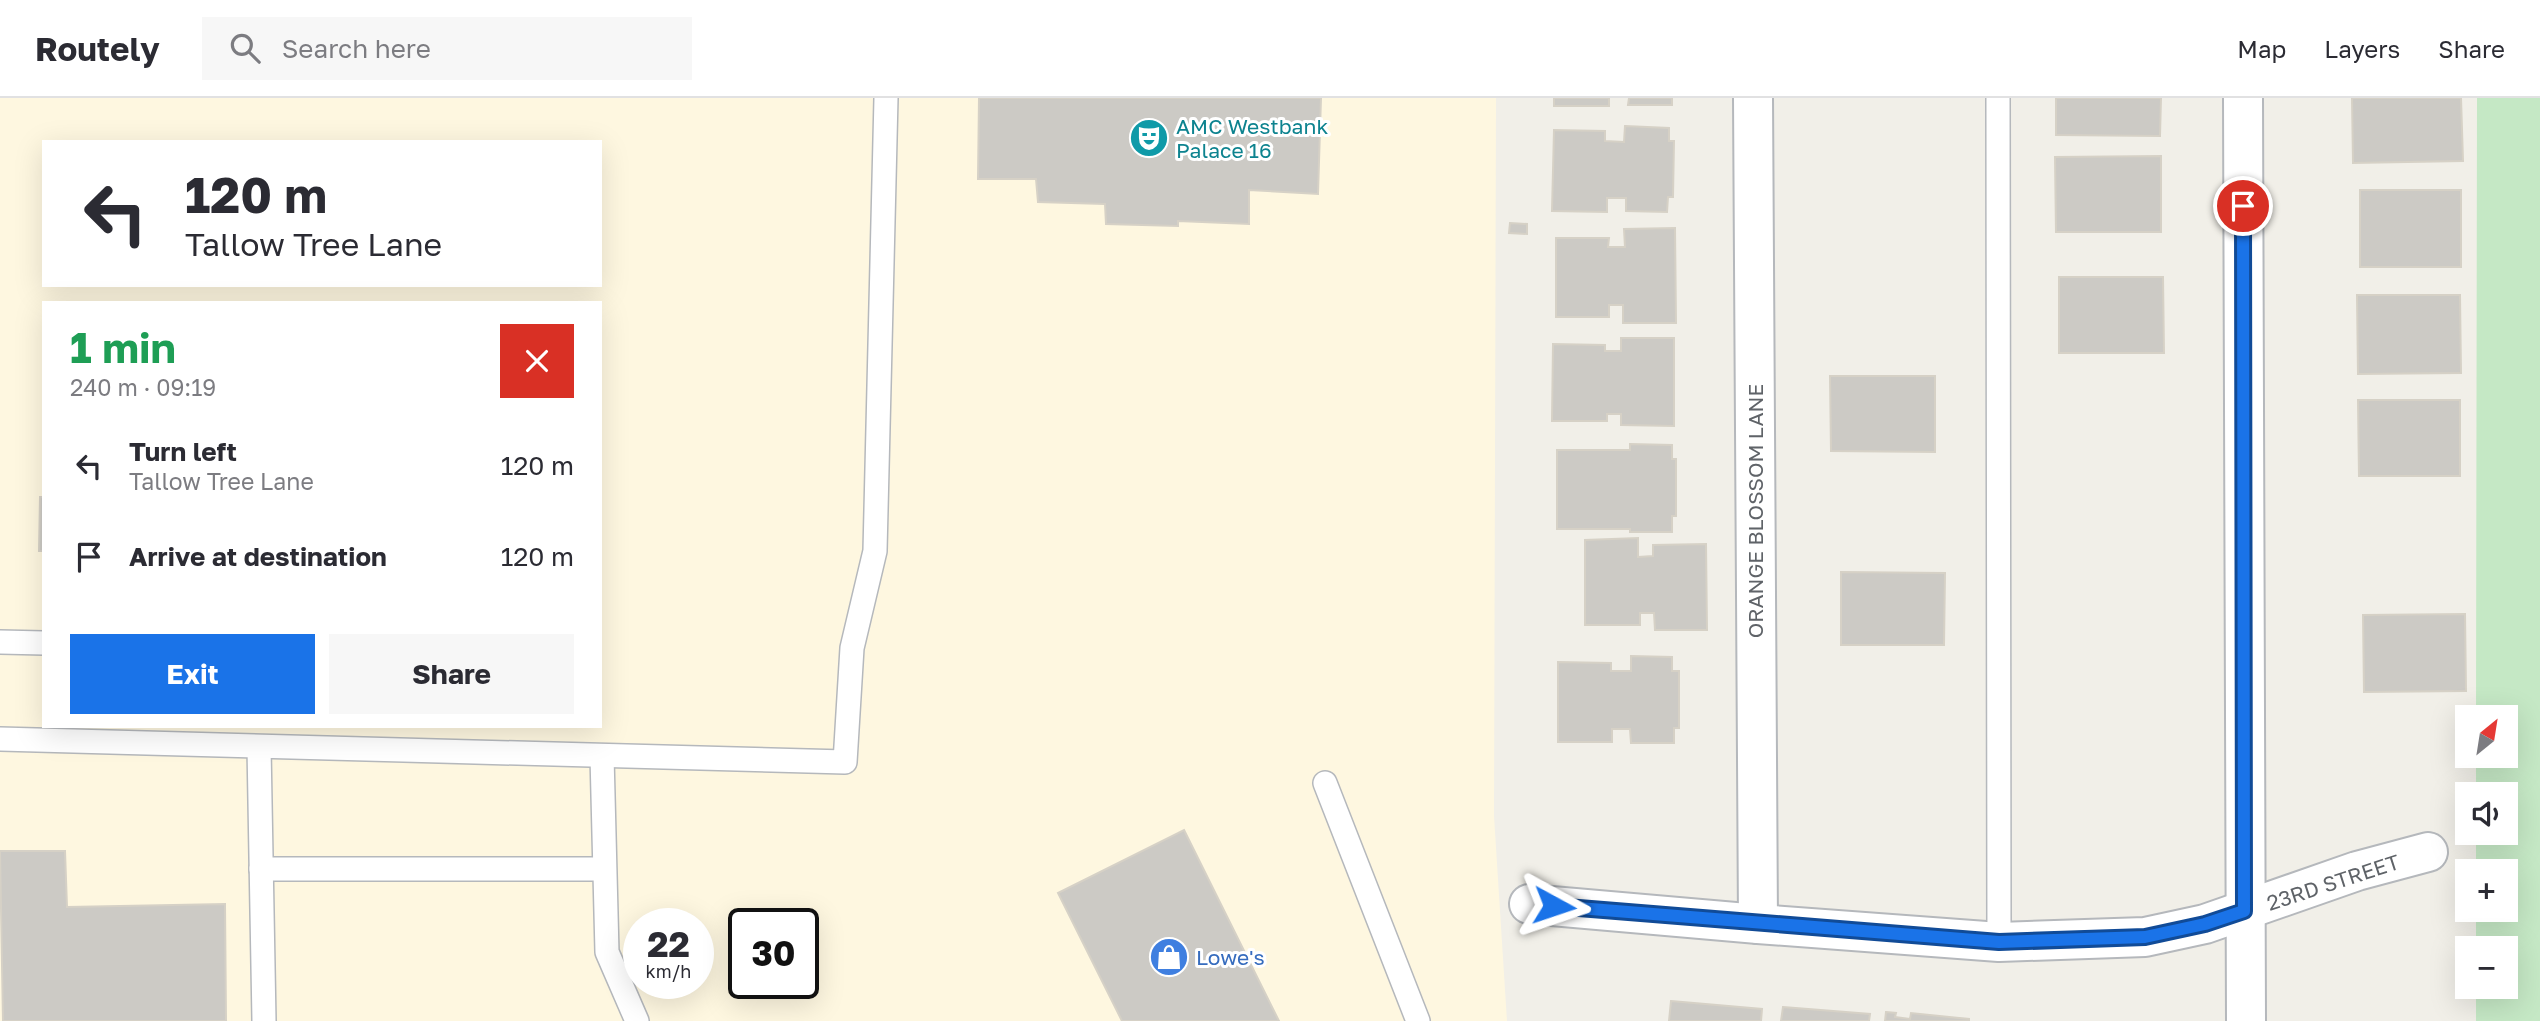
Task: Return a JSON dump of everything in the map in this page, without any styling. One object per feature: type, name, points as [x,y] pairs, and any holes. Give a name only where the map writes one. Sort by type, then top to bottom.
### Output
[{"type":"street","name":"ORANGE BLOSSOM LANE","points":[[1753,98],[1758,924]]},
{"type":"street","points":[[2243,98],[2246,1021]]},
{"type":"street","name":"23RD STREET","points":[[1529,904],[1999,942],[2145,937],[2205,924],[2357,871],[2428,852]]},
{"type":"lane","points":[[0,739],[845,762],[852,648],[875,551],[886,98]]},
{"type":"lane","points":[[1998,98],[1999,942]]},
{"type":"lane","points":[[0,642],[42,643]]},
{"type":"lane","points":[[259,747],[264,1021]]},
{"type":"lane","points":[[602,756],[607,952],[637,1021]]},
{"type":"lane","points":[[1325,783],[1418,1021]]},
{"type":"lane","points":[[261,869],[604,869]]},
{"type":"shaded area","points":[[0,98],[1496,98],[1494,816],[1507,1021],[0,1021]]},
{"type":"green space","points":[[2477,98],[2540,98],[2540,1021],[2476,1021],[2476,999],[2518,999],[2518,936],[2476,936],[2476,922],[2518,922],[2518,859],[2476,859],[2476,845],[2518,845],[2518,782],[2476,782],[2476,768],[2518,768],[2518,705],[2476,705]]},
{"type":"building","name":"AMC Westbank Palace 16","points":[[979,98],[1321,98],[1318,194],[1249,190],[1249,224],[1178,221],[1178,226],[1106,224],[1105,204],[1038,202],[1036,179],[978,179]]},
{"type":"building","points":[[1554,98],[1609,98],[1609,106],[1554,106]]},
{"type":"building","points":[[1629,98],[1672,98],[1672,105],[1628,105]]},
{"type":"building","points":[[2056,98],[2161,98],[2160,136],[2056,135]]},
{"type":"building","points":[[2352,98],[2461,98],[2463,161],[2353,163]]},
{"type":"building","points":[[1625,126],[1669,128],[1669,141],[1674,141],[1673,197],[1668,197],[1667,212],[1626,211],[1626,198],[1607,198],[1607,212],[1552,211],[1554,130],[1605,131],[1605,141],[1624,142]]},
{"type":"building","points":[[2161,156],[2161,232],[2056,232],[2055,157]]},
{"type":"building","points":[[2360,190],[2461,190],[2461,267],[2360,267]]},
{"type":"building","points":[[1510,223],[1527,224],[1527,234],[1509,233]]},
{"type":"building","points":[[1675,228],[1676,323],[1623,323],[1623,305],[1609,305],[1609,317],[1556,317],[1556,238],[1609,238],[1608,247],[1625,247],[1624,229]]},
{"type":"building","points":[[2059,277],[2163,277],[2164,353],[2059,353]]},
{"type":"building","points":[[2357,295],[2460,295],[2461,373],[2358,374]]},
{"type":"building","points":[[1621,338],[1674,338],[1674,426],[1621,425],[1621,414],[1607,414],[1607,421],[1552,421],[1553,344],[1605,345],[1605,351],[1621,351]]},
{"type":"building","points":[[1830,376],[1935,376],[1935,452],[1831,451]]},
{"type":"building","points":[[2358,400],[2460,400],[2460,476],[2359,476]]},
{"type":"building","points":[[1630,444],[1672,445],[1672,459],[1676,459],[1676,516],[1672,516],[1672,532],[1557,529],[1557,450],[1630,450]]},
{"type":"building","points":[[40,497],[42,497],[42,551],[39,551]]},
{"type":"building","points":[[1638,538],[1638,557],[1653,556],[1653,545],[1706,544],[1707,630],[1655,630],[1654,613],[1640,613],[1640,625],[1585,625],[1585,540]]},
{"type":"building","points":[[1841,572],[1945,573],[1944,645],[1841,645]]},
{"type":"building","points":[[2465,614],[2466,691],[2364,692],[2363,615]]},
{"type":"building","points":[[1631,656],[1672,657],[1672,671],[1679,671],[1679,728],[1674,728],[1674,743],[1631,743],[1630,729],[1612,729],[1612,742],[1558,742],[1558,662],[1611,663],[1611,671],[1631,671]]},
{"type":"building","name":"Lowe's","points":[[1184,830],[1279,1021],[1122,1021],[1058,893]]},
{"type":"building","points":[[0,851],[65,851],[67,907],[225,904],[226,1021],[3,1021]]},
{"type":"building","points":[[1671,1001],[1762,1009],[1761,1021],[1669,1021]]},
{"type":"building","points":[[1783,1007],[1870,1014],[1869,1021],[1781,1021]]},
{"type":"building","points":[[1886,1012],[1896,1013],[1895,1017],[1910,1019],[1911,1013],[1969,1021],[1885,1021]]},
{"type":"place","name":"AMC Westbank Palace 16","points":[[1149,138]]},
{"type":"place","name":"Lowe's","points":[[1169,957]]},
{"type":"route","points":[[1554,906],[1999,942],[2145,937],[2205,924],[2244,911],[2243,206]]}]
